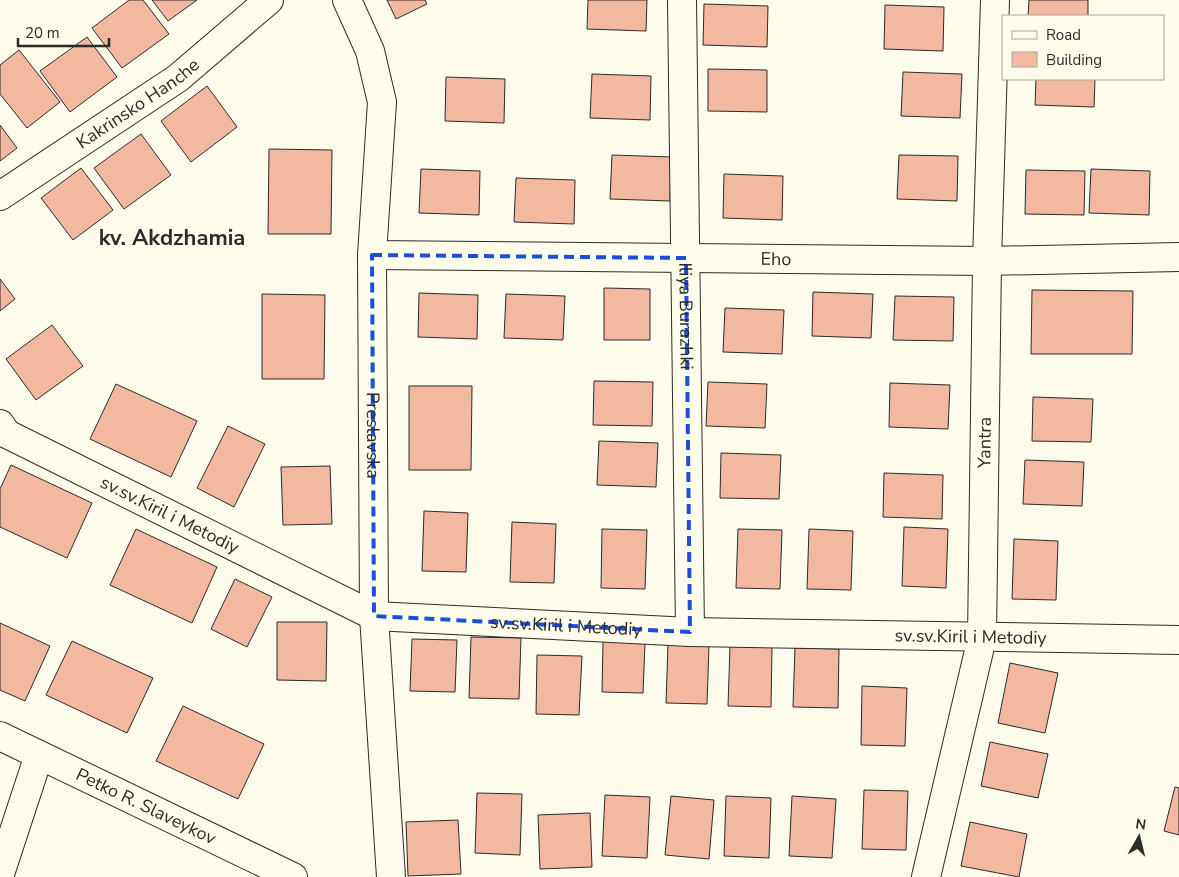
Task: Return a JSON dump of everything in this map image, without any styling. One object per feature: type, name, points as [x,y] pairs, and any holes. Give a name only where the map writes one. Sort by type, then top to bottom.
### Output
[{"type":"street","name":"Kakrinsko Hanche","points":[[0,196],[178,78],[269,0]]},
{"type":"street","name":"Preslavska","points":[[347,0],[370,52],[382,102],[372,255],[374,616],[391,877]]},
{"type":"street","name":"Iliya Burazhki","points":[[682,0],[690,632]]},
{"type":"street","name":"Yantra","points":[[926,877],[982,638],[987,261],[995,0]]},
{"type":"street","name":"Eho","points":[[372,255],[987,261],[1179,258]]},
{"type":"street","name":"sv.sv.Kiril i Metodiy","points":[[0,424],[7,434],[374,616],[690,632],[1179,640]]},
{"type":"street","name":"Petko R. Slaveykov","points":[[0,736],[293,877]]},
{"type":"street","points":[[0,874],[39,755]]},
{"type":"highlighted area","points":[[372,255],[686,258],[690,632],[374,616]]},
{"type":"building","points":[[129,0],[143,0],[169,34],[122,68],[92,28]]},
{"type":"building","points":[[152,0],[197,0],[168,21]]},
{"type":"building","points":[[387,0],[425,0],[427,4],[396,19]]},
{"type":"building","points":[[588,0],[647,0],[646,31],[587,29]]},
{"type":"building","points":[[1029,0],[1088,0],[1088,15],[1028,15]]},
{"type":"building","points":[[704,4],[768,6],[767,47],[703,45]]},
{"type":"building","points":[[885,5],[944,7],[943,51],[884,49]]},
{"type":"building","points":[[87,37],[117,77],[70,112],[40,71]]},
{"type":"building","points":[[19,50],[60,102],[27,128],[0,94],[0,65]]},
{"type":"building","points":[[708,69],[767,70],[767,112],[708,111]]},
{"type":"building","points":[[903,72],[962,74],[960,118],[901,116]]},
{"type":"building","points":[[592,74],[651,76],[650,120],[590,118]]},
{"type":"building","points":[[446,77],[505,79],[504,123],[445,121]]},
{"type":"building","points":[[1036,80],[1095,80],[1094,107],[1035,105]]},
{"type":"building","points":[[207,86],[237,127],[191,162],[161,121]]},
{"type":"building","points":[[0,125],[17,148],[0,161]]},
{"type":"building","points":[[141,134],[171,175],[124,209],[94,168]]},
{"type":"building","points":[[269,149],[332,150],[331,234],[268,234]]},
{"type":"building","points":[[612,155],[671,157],[670,201],[610,199]]},
{"type":"building","points":[[899,155],[958,156],[957,201],[897,199]]},
{"type":"building","points":[[81,168],[113,210],[73,240],[41,198]]},
{"type":"building","points":[[421,169],[480,171],[479,215],[419,213]]},
{"type":"building","points":[[1091,169],[1150,171],[1149,215],[1089,213]]},
{"type":"building","points":[[1026,170],[1085,171],[1084,215],[1025,214]]},
{"type":"building","points":[[724,174],[783,176],[782,220],[723,218]]},
{"type":"building","points":[[516,178],[575,180],[574,224],[514,222]]},
{"type":"building","points":[[0,279],[15,299],[0,311]]},
{"type":"building","points":[[604,288],[650,289],[650,340],[604,340]]},
{"type":"building","points":[[1032,290],[1133,291],[1132,354],[1031,354]]},
{"type":"building","points":[[813,292],[873,294],[871,338],[812,336]]},
{"type":"building","points":[[419,293],[478,295],[477,339],[418,337]]},
{"type":"building","points":[[262,294],[325,295],[324,379],[262,379]]},
{"type":"building","points":[[506,294],[565,296],[563,340],[504,338]]},
{"type":"building","points":[[895,296],[954,297],[953,341],[893,340]]},
{"type":"building","points":[[725,308],[784,310],[782,354],[723,352]]},
{"type":"building","points":[[52,325],[83,366],[36,400],[6,359]]},
{"type":"building","points":[[594,381],[653,382],[652,426],[593,425]]},
{"type":"building","points":[[708,382],[767,384],[765,428],[706,426]]},
{"type":"building","points":[[890,383],[950,385],[948,429],[889,427]]},
{"type":"building","points":[[116,384],[197,421],[171,477],[90,439]]},
{"type":"building","points":[[409,386],[472,386],[471,470],[409,470]]},
{"type":"building","points":[[1033,397],[1093,399],[1091,442],[1032,441]]},
{"type":"building","points":[[228,426],[265,444],[234,507],[197,488]]},
{"type":"building","points":[[599,441],[658,443],[656,487],[597,485]]},
{"type":"building","points":[[721,453],[781,455],[779,499],[720,498]]},
{"type":"building","points":[[1025,460],[1084,462],[1082,506],[1023,504]]},
{"type":"building","points":[[11,465],[92,503],[67,558],[0,527],[0,489]]},
{"type":"building","points":[[330,466],[332,524],[283,525],[281,467]]},
{"type":"building","points":[[884,473],[943,475],[942,519],[883,517]]},
{"type":"building","points":[[424,511],[468,513],[466,572],[422,571]]},
{"type":"building","points":[[512,522],[556,524],[554,583],[510,582]]},
{"type":"building","points":[[904,527],[948,529],[946,588],[902,586]]},
{"type":"building","points":[[136,529],[217,567],[192,623],[110,585]]},
{"type":"building","points":[[602,529],[647,530],[645,589],[601,588]]},
{"type":"building","points":[[738,529],[782,530],[780,589],[736,588]]},
{"type":"building","points":[[809,529],[853,531],[851,590],[807,589]]},
{"type":"building","points":[[1014,539],[1058,541],[1056,600],[1012,599]]},
{"type":"building","points":[[235,579],[272,597],[247,647],[211,629]]},
{"type":"building","points":[[277,622],[327,622],[326,681],[277,680]]},
{"type":"building","points":[[0,623],[50,646],[25,701],[0,690]]},
{"type":"building","points":[[471,637],[521,638],[519,699],[469,698]]},
{"type":"building","points":[[412,639],[457,640],[455,692],[410,691]]},
{"type":"building","points":[[72,641],[153,678],[127,733],[46,695]]},
{"type":"building","points":[[603,641],[645,643],[643,693],[602,692]]},
{"type":"building","points":[[668,644],[709,646],[707,704],[666,703]]},
{"type":"building","points":[[730,646],[772,647],[771,707],[728,706]]},
{"type":"building","points":[[795,648],[839,649],[838,708],[793,707]]},
{"type":"building","points":[[537,655],[582,656],[579,715],[536,714]]},
{"type":"building","points":[[1010,663],[1058,673],[1045,733],[998,723]]},
{"type":"building","points":[[862,686],[907,688],[905,746],[861,745]]},
{"type":"building","points":[[183,706],[264,744],[238,799],[156,761]]},
{"type":"building","points":[[990,742],[1048,754],[1038,798],[981,786]]},
{"type":"building","points":[[1175,787],[1179,788],[1179,835],[1164,831]]},
{"type":"building","points":[[864,790],[908,791],[906,850],[862,849]]},
{"type":"building","points":[[477,793],[522,794],[520,855],[475,853]]},
{"type":"building","points":[[605,795],[650,797],[647,858],[602,856]]},
{"type":"building","points":[[671,796],[714,800],[709,859],[665,855]]},
{"type":"building","points":[[726,796],[771,798],[769,858],[724,856]]},
{"type":"building","points":[[792,796],[836,799],[832,858],[789,856]]},
{"type":"building","points":[[590,813],[592,867],[540,869],[538,815]]},
{"type":"building","points":[[458,820],[461,874],[408,876],[406,822]]},
{"type":"building","points":[[970,822],[1027,834],[1019,877],[961,866]]},
{"type":"district","name":"kv. Akdzhamia","points":[[172,238]]}]
